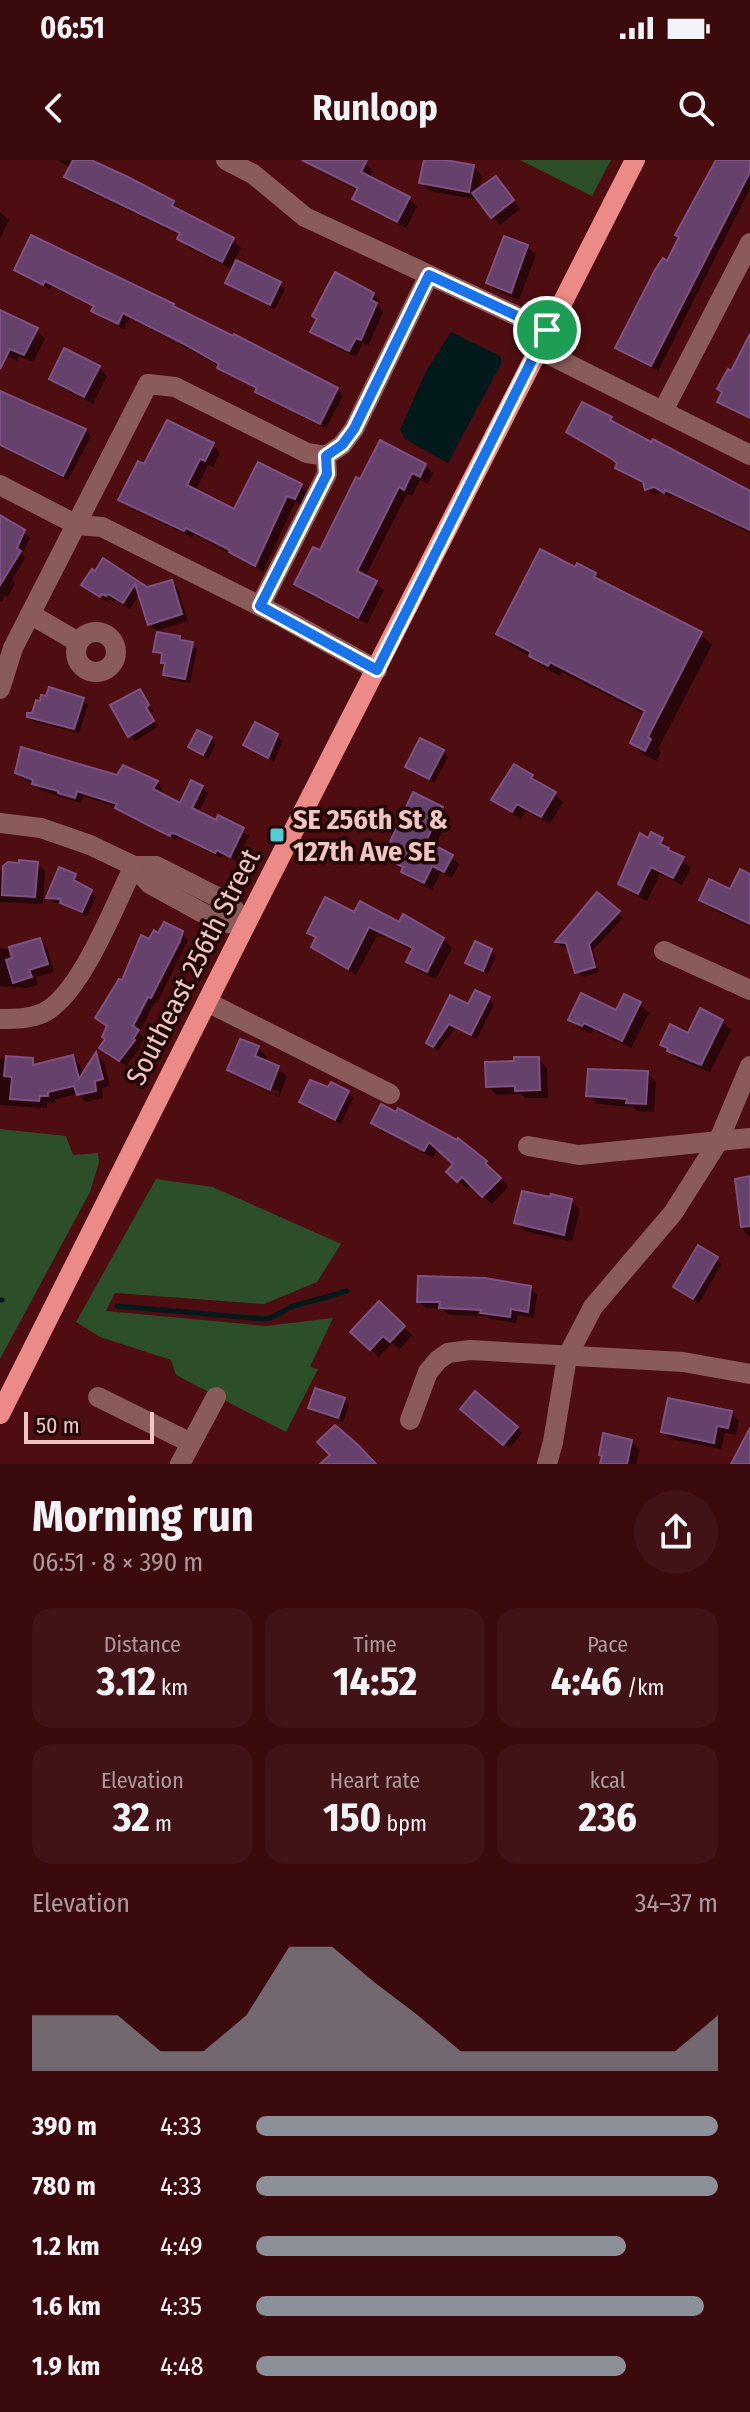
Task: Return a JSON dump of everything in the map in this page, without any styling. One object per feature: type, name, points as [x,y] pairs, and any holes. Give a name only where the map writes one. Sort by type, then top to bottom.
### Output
[{"type":"main road","name":"Southeast 256th Street","points":[[0,1414],[635,160]]},
{"type":"street","points":[[226,160],[253,174],[305,217],[429,275],[663,411],[750,455]]},
{"type":"street","points":[[663,411],[750,243]]},
{"type":"street","points":[[0,689],[13,648],[148,384],[175,387],[307,453],[326,456],[342,445],[354,429],[429,275]]},
{"type":"street","points":[[260,606],[327,474],[326,456]]},
{"type":"street","points":[[0,485],[77,525],[102,527],[260,606],[377,670]]},
{"type":"street","points":[[30,614],[78,642]]},
{"type":"street","points":[[0,823],[41,828],[90,845],[134,866],[150,884],[221,923],[246,924]]},
{"type":"street","points":[[0,1019],[26,1018],[46,1012],[67,992],[87,963],[134,866]]},
{"type":"street","points":[[664,951],[750,990]]},
{"type":"street","points":[[207,1002],[390,1094]]},
{"type":"street","points":[[547,1464],[567,1357],[593,1307],[673,1213],[718,1142],[750,1066]]},
{"type":"street","points":[[528,1146],[579,1155],[750,1138]]},
{"type":"street","points":[[410,1420],[428,1372],[448,1353],[470,1350],[683,1362],[750,1374]]},
{"type":"street","points":[[98,1397],[191,1443]]},
{"type":"street","points":[[180,1464],[216,1397]]},
{"type":"green space","points":[[520,160],[611,160],[592,196]]},
{"type":"green space","points":[[0,1129],[66,1136],[73,1155],[98,1153],[99,1162],[90,1192],[0,1359]]},
{"type":"green space","points":[[156,1179],[213,1187],[341,1244],[317,1282],[264,1304],[115,1293],[106,1311],[266,1326],[333,1318],[310,1367],[318,1369],[286,1432],[176,1375],[171,1360],[100,1337],[76,1322]]},
{"type":"water","points":[[451,332],[500,356],[502,362],[448,463],[405,439],[400,430],[425,373]]},
{"type":"building","points":[[73,160],[91,160],[128,177],[174,201],[172,206],[234,238],[222,262],[177,239],[180,233],[64,177]]},
{"type":"building","points":[[302,160],[367,160],[361,172],[410,197],[397,222],[352,199],[358,188]]},
{"type":"building","points":[[424,160],[474,165],[469,192],[419,183]]},
{"type":"building","points":[[716,160],[750,160],[750,172],[651,366],[615,348],[655,270],[663,258],[667,261],[679,237],[675,235]]},
{"type":"building","points":[[496,176],[514,200],[491,218],[472,193]]},
{"type":"building","points":[[31,235],[338,388],[320,424],[255,392],[257,388],[217,368],[219,364],[123,313],[118,324],[91,311],[94,306],[45,281],[43,285],[14,270]]},
{"type":"building","points":[[504,236],[528,245],[511,293],[486,283]]},
{"type":"building","points":[[236,260],[281,282],[270,305],[225,283]]},
{"type":"building","points":[[335,272],[374,293],[371,300],[377,303],[361,340],[356,338],[349,351],[310,332],[317,319],[312,316]]},
{"type":"building","points":[[0,310],[38,328],[24,355],[10,349],[0,369]]},
{"type":"building","points":[[750,334],[750,418],[717,402],[722,392],[717,389],[728,369],[731,371]]},
{"type":"building","points":[[64,348],[100,366],[84,397],[49,379]]},
{"type":"building","points":[[0,391],[86,429],[63,476],[0,445]]},
{"type":"building","points":[[582,402],[651,442],[653,439],[750,491],[750,530],[665,490],[664,493],[654,487],[645,490],[643,482],[615,468],[617,463],[612,459],[566,432]]},
{"type":"building","points":[[167,420],[214,443],[205,461],[200,459],[187,485],[234,509],[258,462],[302,484],[295,499],[287,496],[255,566],[186,528],[184,531],[118,500],[138,461],[144,464]]},
{"type":"building","points":[[380,440],[426,464],[420,477],[412,473],[404,490],[399,487],[357,571],[377,581],[358,618],[294,584],[313,547],[320,550],[356,477],[360,479]]},
{"type":"building","points":[[0,515],[25,530],[17,548],[21,551],[0,585]]},
{"type":"building","points":[[540,549],[575,567],[577,563],[596,573],[594,577],[702,632],[648,737],[651,739],[645,751],[630,743],[645,711],[550,662],[548,666],[529,656],[531,652],[496,634]]},
{"type":"building","points":[[103,558],[147,587],[172,580],[182,614],[148,625],[135,584],[123,603],[108,594],[100,597],[81,585]]},
{"type":"building","points":[[157,632],[193,642],[185,679],[163,675],[165,663],[161,663],[162,653],[153,652]]},
{"type":"building","points":[[49,687],[84,698],[74,729],[27,717],[27,713],[32,713],[36,700],[40,701],[41,695],[46,696]]},
{"type":"building","points":[[140,689],[154,721],[128,737],[110,705]]},
{"type":"building","points":[[255,722],[278,734],[268,758],[243,745]]},
{"type":"building","points":[[197,730],[212,737],[203,755],[188,747]]},
{"type":"building","points":[[420,738],[444,750],[429,779],[405,767]]},
{"type":"building","points":[[21,747],[117,775],[123,765],[158,781],[153,789],[180,803],[191,780],[203,786],[192,808],[216,820],[218,815],[244,828],[230,857],[217,850],[215,853],[176,834],[171,833],[170,836],[150,826],[115,808],[117,804],[77,791],[75,798],[32,784],[33,780],[15,773]]},
{"type":"building","points":[[514,764],[556,792],[541,817],[517,804],[512,812],[491,800]]},
{"type":"building","points":[[413,792],[443,807],[426,841],[453,855],[444,872],[432,866],[424,883],[401,872],[403,867],[383,857]]},
{"type":"building","points":[[651,832],[663,838],[660,844],[684,857],[673,878],[651,867],[638,894],[618,884],[640,833],[648,838]]},
{"type":"building","points":[[19,860],[38,862],[35,897],[2,895],[3,866],[8,862],[19,863]]},
{"type":"building","points":[[59,867],[76,874],[74,880],[92,890],[82,912],[60,903],[61,899],[46,898]]},
{"type":"building","points":[[740,869],[750,874],[750,924],[699,900],[709,879],[730,889]]},
{"type":"building","points":[[597,892],[620,911],[589,944],[595,967],[575,973],[566,943],[555,942]]},
{"type":"building","points":[[325,897],[354,912],[360,901],[399,922],[403,914],[444,938],[427,972],[406,962],[413,948],[369,927],[348,969],[311,947],[316,937],[307,933]]},
{"type":"building","points":[[164,922],[183,931],[180,941],[133,1026],[139,1030],[135,1040],[119,1061],[99,1048],[105,1039],[102,1037],[107,1026],[95,1018],[119,979],[122,980],[141,935],[149,939],[154,930],[158,933]]},
{"type":"building","points":[[40,938],[48,964],[29,970],[32,977],[13,983],[6,960],[12,958],[9,947]]},
{"type":"building","points":[[475,941],[492,949],[483,971],[465,963]]},
{"type":"building","points":[[475,990],[490,997],[471,1035],[449,1024],[433,1047],[426,1043],[450,995],[468,1004]]},
{"type":"building","points":[[581,993],[616,1010],[624,994],[641,1002],[622,1041],[584,1023],[582,1026],[568,1020]]},
{"type":"building","points":[[700,1008],[723,1020],[701,1065],[660,1045],[670,1024],[688,1033]]},
{"type":"building","points":[[240,1039],[259,1046],[255,1056],[279,1066],[270,1090],[227,1070]]},
{"type":"building","points":[[96,1052],[103,1079],[95,1081],[96,1091],[77,1095],[74,1086],[48,1092],[48,1096],[40,1096],[39,1101],[10,1099],[12,1077],[4,1076],[6,1056],[33,1058],[33,1065],[73,1055],[79,1079]]},
{"type":"building","points":[[514,1057],[539,1057],[540,1090],[515,1091],[515,1086],[486,1087],[485,1062],[514,1061]]},
{"type":"building","points":[[588,1069],[648,1071],[646,1104],[626,1103],[627,1099],[586,1096]]},
{"type":"building","points":[[310,1080],[328,1087],[331,1082],[349,1091],[335,1120],[299,1102]]},
{"type":"building","points":[[381,1104],[396,1112],[398,1108],[458,1138],[487,1161],[485,1163],[501,1178],[482,1197],[462,1177],[457,1182],[446,1172],[453,1164],[429,1142],[424,1151],[371,1123]]},
{"type":"building","points":[[750,1176],[750,1226],[741,1227],[735,1179]]},
{"type":"building","points":[[522,1191],[572,1199],[564,1235],[514,1223]]},
{"type":"building","points":[[698,1245],[718,1257],[693,1299],[673,1287]]},
{"type":"building","points":[[418,1276],[485,1278],[531,1286],[528,1312],[511,1309],[510,1317],[480,1313],[481,1310],[439,1308],[440,1302],[417,1302]]},
{"type":"building","points":[[379,1301],[405,1326],[390,1342],[383,1336],[370,1350],[350,1332]]},
{"type":"building","points":[[315,1388],[345,1398],[338,1418],[308,1408]]},
{"type":"building","points":[[475,1391],[518,1427],[503,1445],[460,1409]]},
{"type":"building","points":[[668,1398],[732,1411],[728,1428],[717,1426],[714,1443],[661,1432]]},
{"type":"building","points":[[335,1425],[376,1464],[320,1464],[330,1455],[317,1442]]},
{"type":"building","points":[[750,1428],[750,1464],[731,1464]]},
{"type":"building","points":[[603,1433],[632,1440],[627,1464],[600,1464]]},
{"type":"waterway","points":[[117,1306],[264,1319],[291,1307],[347,1291]]},
{"type":"place","name":"SE 256th St & 127th Ave SE","points":[[277,835]]},
{"type":"route","points":[[429,275],[547,330],[377,670],[260,606],[327,474],[326,456],[342,445],[354,429],[429,275]]}]
